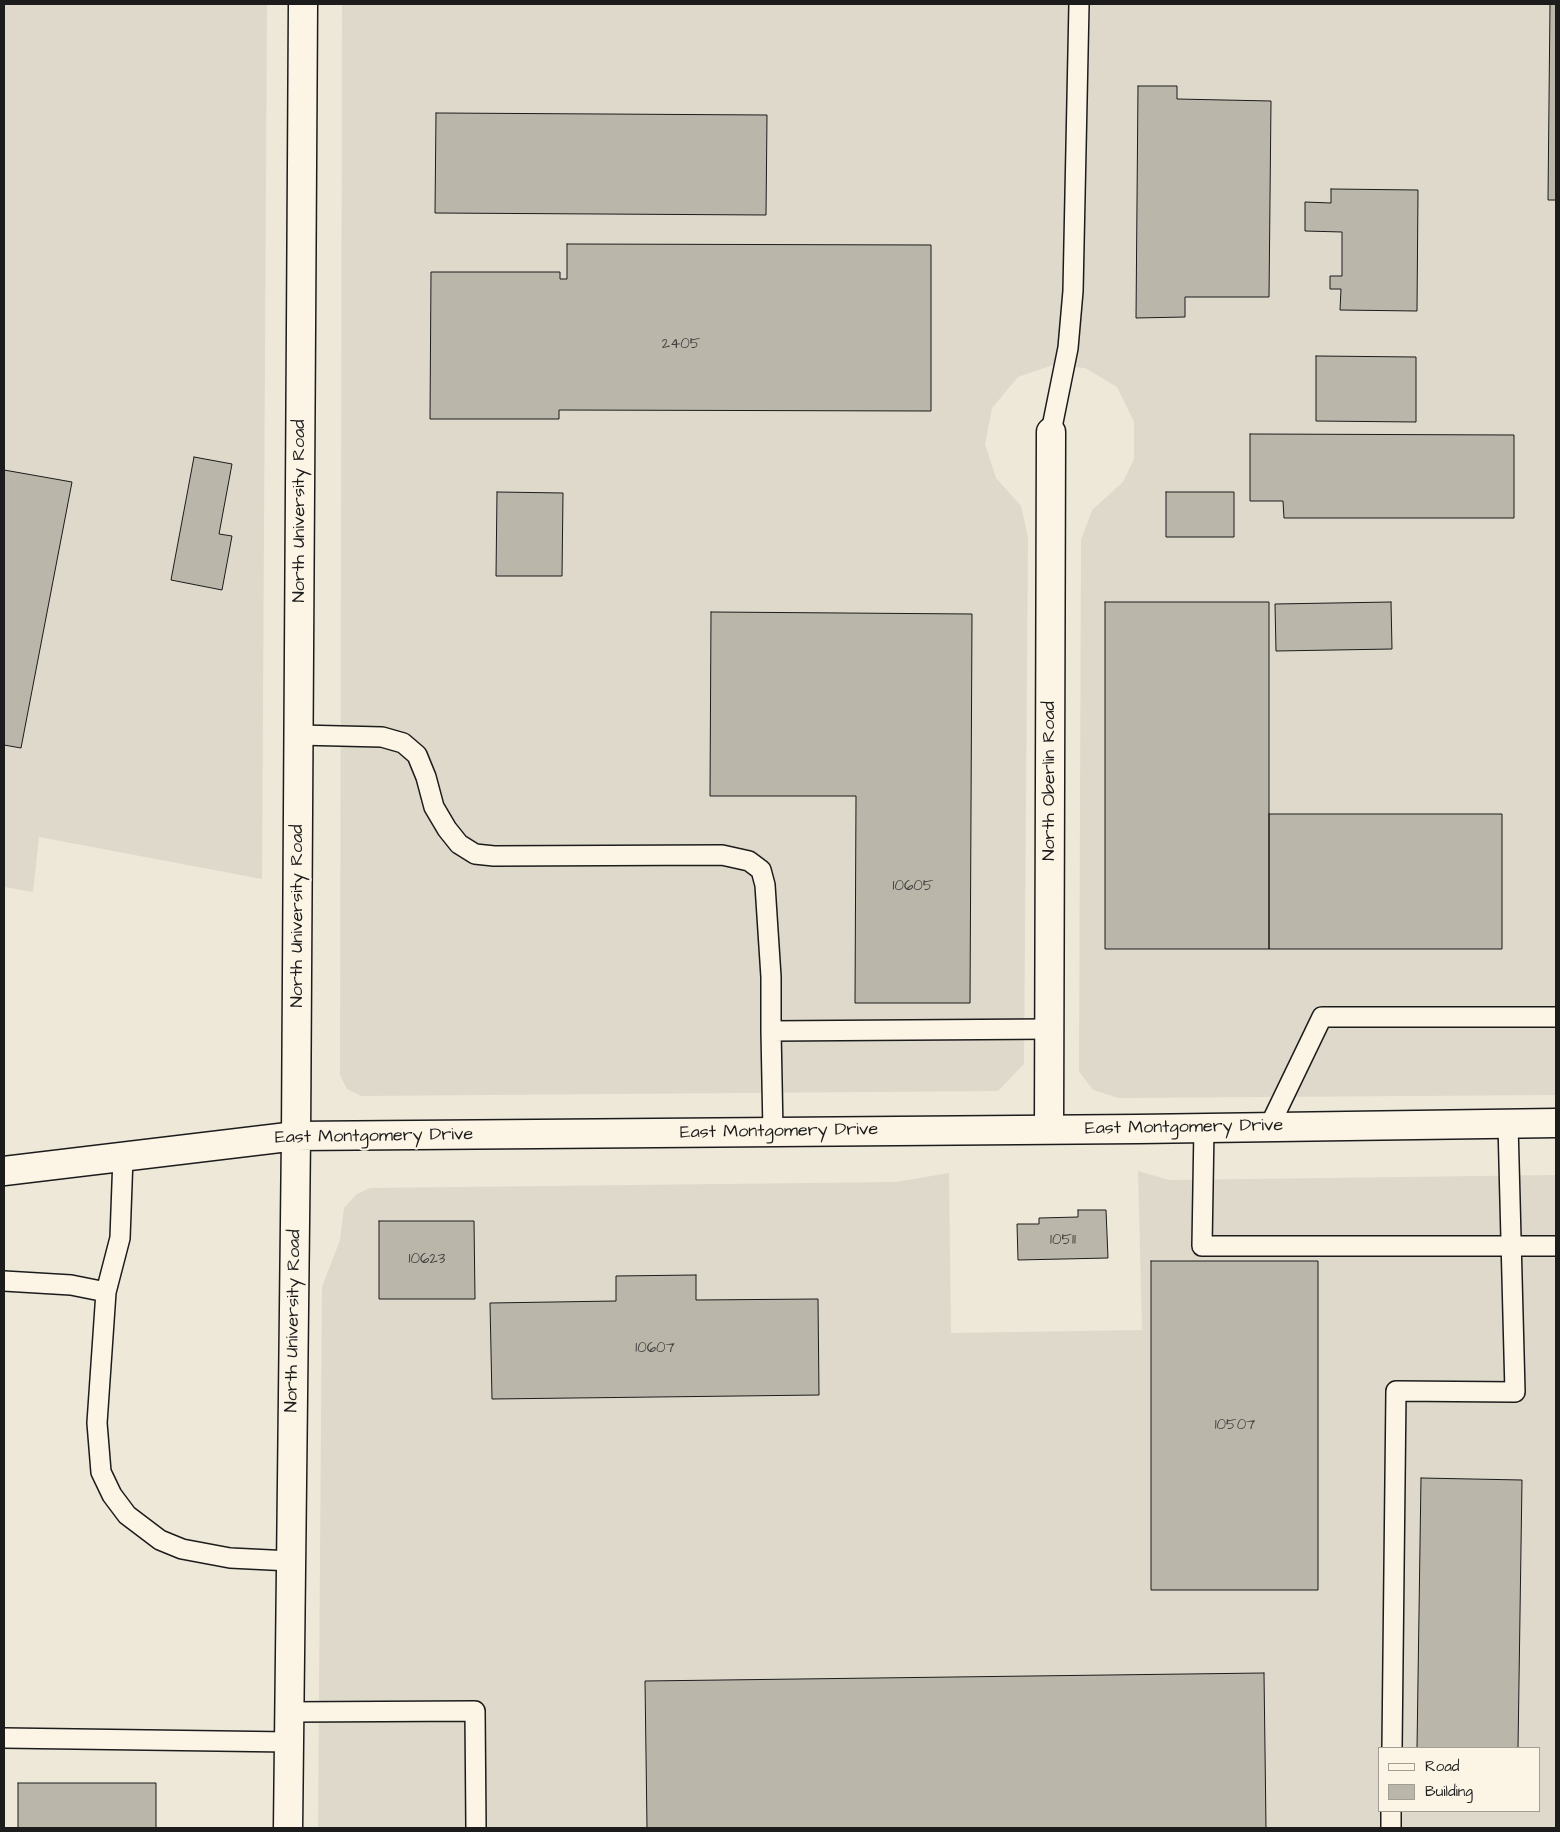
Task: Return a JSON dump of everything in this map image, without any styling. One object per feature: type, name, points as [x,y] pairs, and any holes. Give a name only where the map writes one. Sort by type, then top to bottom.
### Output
[{"type":"street","name":"North University Road","points":[[288,1828],[296,1136],[303,4]]},
{"type":"street","name":"North Oberlin Road","points":[[1049,1129],[1051,432]]},
{"type":"street","name":"East Montgomery Drive","points":[[4,1171],[296,1136],[1556,1123]]},
{"type":"lane","points":[[1051,432],[1068,348],[1073,291],[1078,4]]},
{"type":"lane","points":[[299,735],[382,737],[403,743],[417,755],[426,777],[434,807],[447,829],[459,844],[475,854],[494,856],[722,855],[749,861],[761,870],[765,885],[771,977],[773,1132]]},
{"type":"lane","points":[[1268,1127],[1322,1017],[1556,1017]]},
{"type":"lane","points":[[772,1031],[1050,1029]]},
{"type":"lane","points":[[1392,1747],[1396,1391],[1515,1392],[1508,1124]]},
{"type":"lane","points":[[1204,1128],[1202,1246],[1556,1246]]},
{"type":"lane","points":[[123,1157],[120,1238],[106,1292],[97,1423],[101,1472],[112,1495],[127,1515],[160,1540],[182,1549],[230,1558],[291,1561]]},
{"type":"lane","points":[[4,1281],[71,1285],[106,1292]]},
{"type":"lane","points":[[289,1712],[474,1711],[476,1828]]},
{"type":"lane","points":[[4,1738],[289,1742]]},
{"type":"lane","points":[[1391,1812],[1391,1828]]},
{"type":"shaded area","points":[[4,4],[267,4],[262,879],[39,837],[33,892],[4,887]]},
{"type":"shaded area","points":[[342,4],[1556,4],[1556,1095],[1119,1098],[1093,1090],[1079,1071],[1081,540],[1092,510],[1123,482],[1134,459],[1134,422],[1117,387],[1085,368],[1053,365],[1018,377],[992,408],[985,444],[996,478],[1021,506],[1028,537],[1024,1064],[998,1091],[361,1096],[347,1089],[340,1075]]},
{"type":"shaded area","points":[[1138,1171],[1169,1180],[1556,1175],[1556,1828],[318,1828],[322,1287],[340,1240],[344,1208],[357,1194],[370,1188],[896,1182],[949,1173],[951,1333],[1142,1330]]},
{"type":"building","points":[[1550,4],[1556,4],[1556,200],[1548,200]]},
{"type":"building","points":[[1138,86],[1177,86],[1177,99],[1271,101],[1269,297],[1185,297],[1185,317],[1136,318]]},
{"type":"building","points":[[436,113],[767,115],[766,215],[435,213]]},
{"type":"building","points":[[1331,189],[1418,190],[1417,311],[1340,310],[1341,289],[1330,289],[1330,276],[1342,276],[1342,232],[1305,231],[1305,202],[1331,203]]},
{"type":"building","points":[[567,244],[931,245],[931,411],[559,410],[559,419],[430,419],[431,272],[560,272],[560,279],[567,279]]},
{"type":"building","points":[[1316,356],[1416,357],[1416,422],[1316,421]]},
{"type":"building","points":[[1250,434],[1514,435],[1514,518],[1284,518],[1283,501],[1250,501]]},
{"type":"building","points":[[194,457],[232,464],[219,534],[232,536],[222,590],[171,580]]},
{"type":"building","points":[[4,470],[72,482],[21,748],[4,745]]},
{"type":"building","points":[[497,492],[563,493],[562,576],[496,576]]},
{"type":"building","points":[[1166,492],[1234,492],[1234,537],[1166,537]]},
{"type":"building","points":[[1105,602],[1269,602],[1269,949],[1105,949]]},
{"type":"building","points":[[1391,602],[1392,649],[1276,651],[1275,604]]},
{"type":"building","points":[[711,612],[972,614],[970,1003],[855,1003],[856,796],[710,796]]},
{"type":"building","points":[[1269,814],[1502,814],[1502,949],[1269,949]]},
{"type":"building","points":[[1078,1210],[1106,1210],[1108,1258],[1018,1260],[1017,1224],[1039,1224],[1039,1218],[1078,1217]]},
{"type":"building","points":[[379,1221],[474,1221],[475,1299],[379,1299]]},
{"type":"building","points":[[1151,1261],[1318,1261],[1318,1590],[1151,1590]]},
{"type":"building","points":[[696,1275],[696,1300],[818,1299],[819,1395],[492,1399],[490,1303],[616,1301],[616,1276]]},
{"type":"building","points":[[1421,1478],[1522,1480],[1518,1747],[1417,1747]]},
{"type":"building","points":[[1264,1673],[1266,1828],[647,1828],[645,1681]]},
{"type":"building","points":[[18,1783],[156,1783],[156,1828],[18,1828]]}]
